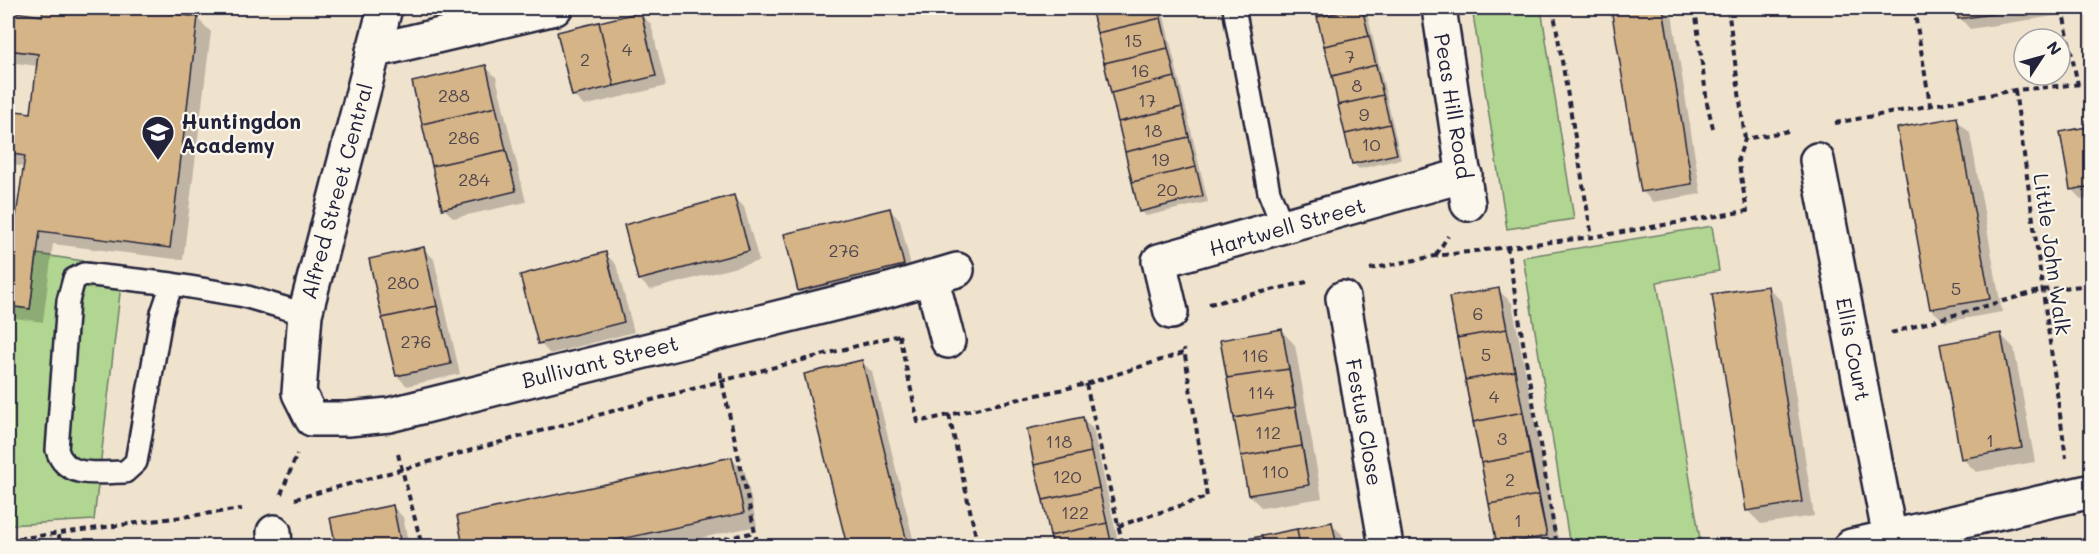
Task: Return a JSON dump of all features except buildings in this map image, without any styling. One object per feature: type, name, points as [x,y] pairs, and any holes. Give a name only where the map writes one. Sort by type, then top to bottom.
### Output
[{"type":"street","name":"Alfred Street Central","points":[[312,419],[299,393],[304,314],[385,8]]},
{"type":"street","points":[[373,51],[555,8]]},
{"type":"street","name":"Peas Hill Road","points":[[1439,8],[1467,190]]},
{"type":"street","name":"Ellis Court","points":[[1817,160],[1890,538]]},
{"type":"street","name":"Hartwell Street","points":[[1171,312],[1159,261],[1283,227],[1467,190]]},
{"type":"street","name":"Bullivant Street","points":[[312,419],[348,419],[389,415],[889,290],[944,274],[948,341]]},
{"type":"street","name":"Festus Close","points":[[1330,289],[1386,546]]},
{"type":"street","points":[[1851,546],[2081,492]]},
{"type":"lane","points":[[1234,8],[1269,192],[1283,227]]},
{"type":"lane","points":[[172,284],[162,313],[136,462],[125,472],[75,472],[60,461],[57,450],[68,301],[74,279],[84,274],[172,284],[244,296],[304,314]]},
{"type":"path","points":[[1553,8],[1592,237]]},
{"type":"path","points":[[1695,8],[1707,103],[1713,128]]},
{"type":"path","points":[[1362,271],[1435,256],[1592,237],[1747,211],[1738,159],[1745,139],[1728,8]]},
{"type":"path","points":[[1914,8],[1930,104]]},
{"type":"path","points":[[2062,8],[2078,85]]},
{"type":"path","points":[[1828,124],[2015,90],[2091,83]]},
{"type":"path","name":"Little John Walk","points":[[2015,90],[2042,290],[2081,492]]},
{"type":"path","points":[[1745,139],[1796,130]]},
{"type":"path","points":[[1507,246],[1557,546]]},
{"type":"path","points":[[1852,344],[2042,290],[2091,285]]},
{"type":"path","points":[[1171,312],[1330,289]]},
{"type":"path","points":[[711,333],[758,546]]},
{"type":"path","points":[[288,501],[722,381],[899,335],[918,422],[1086,384],[1186,352],[1207,497],[1118,526]]},
{"type":"path","points":[[1086,384],[1123,546]]},
{"type":"path","points":[[389,415],[422,546]]},
{"type":"path","points":[[949,415],[978,546]]},
{"type":"path","points":[[275,528],[312,419]]},
{"type":"path","points":[[8,540],[242,509]]},
{"type":"path","points":[[694,546],[755,532]]},
{"type":"path","points":[[59,535],[60,546]]},
{"type":"green space","points":[[1472,8],[1541,8],[1574,219],[1507,229]]},
{"type":"green space","points":[[1712,226],[1719,271],[1657,282],[1701,545],[1570,546],[1523,257]]},
{"type":"green space","points":[[37,254],[123,267],[94,520],[8,525],[8,306],[30,309]]},
{"type":"place","name":"Huntingdon Academy","points":[[158,161]]}]
